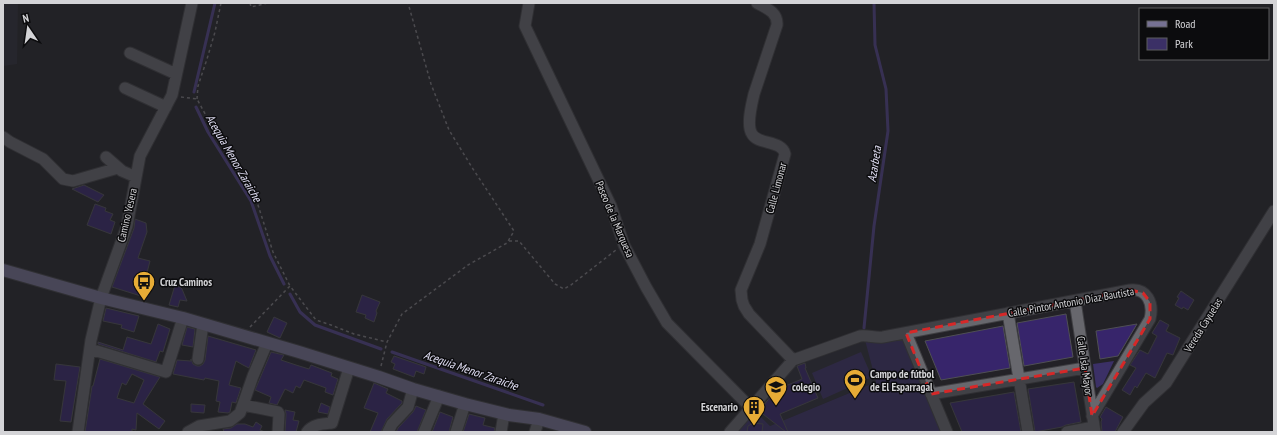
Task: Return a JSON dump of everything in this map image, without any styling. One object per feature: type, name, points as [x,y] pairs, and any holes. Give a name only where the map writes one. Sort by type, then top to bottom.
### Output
[{"type":"main road","points":[[3,270],[101,298],[184,318],[465,404],[504,414],[539,419],[585,432]]},
{"type":"street","name":"Camino Yesera","points":[[78,432],[90,349],[101,298],[127,226],[140,156],[172,95],[192,3]]},
{"type":"street","name":"Paseo de la Marquesa","points":[[529,3],[525,26],[611,206],[624,245],[646,287],[667,323],[751,408]]},
{"type":"street","name":"Calle Limonar","points":[[756,3],[774,13],[777,25],[754,94],[751,110],[750,130],[756,138],[781,147],[785,151],[785,154],[760,244],[743,285],[741,295],[744,306],[749,314],[793,360]]},
{"type":"street","points":[[130,53],[176,74]]},
{"type":"street","points":[[125,88],[166,107]]},
{"type":"street","points":[[3,137],[43,159],[63,179],[73,181],[118,168]]},
{"type":"street","points":[[106,158],[122,171],[136,177]]},
{"type":"street","name":"Vereda Cayuelas","points":[[1123,432],[1144,403],[1166,383],[1274,211]]},
{"type":"street","name":"Calle Pintor Antonio Díaz Bautista","points":[[906,332],[1135,289],[1140,291],[1146,295],[1150,302],[1152,313],[1150,319],[1094,425]]},
{"type":"street","name":"Calle Isla Mayor","points":[[1075,300],[1094,425]]},
{"type":"street","points":[[1008,313],[1028,432]]},
{"type":"street","points":[[90,349],[166,372],[184,318]]},
{"type":"street","points":[[198,359],[204,324]]},
{"type":"street","points":[[730,432],[793,360],[863,336],[878,337],[906,332],[947,432]]},
{"type":"street","points":[[188,432],[199,426],[230,421],[240,413],[267,343]]},
{"type":"street","points":[[308,432],[308,430],[316,426],[332,422],[349,368]]},
{"type":"street","points":[[931,394],[1085,368]]},
{"type":"street","points":[[388,432],[392,424],[408,407],[413,389]]},
{"type":"street","points":[[424,432],[439,396]]},
{"type":"street","points":[[456,432],[465,404]]},
{"type":"street","points":[[243,405],[278,412],[278,432]]},
{"type":"street","points":[[501,432],[504,414]]},
{"type":"street","points":[[534,432],[539,419]]},
{"type":"street","points":[[322,424],[332,432]]},
{"type":"street","points":[[1067,432],[1094,425]]},
{"type":"path","points":[[221,3],[213,38],[198,86],[197,99],[258,205],[273,252],[290,286],[316,320],[354,334],[387,342]]},
{"type":"path","points":[[250,3],[251,7],[268,3]]},
{"type":"path","points":[[379,377],[387,342],[402,314],[468,265],[507,243],[514,231],[449,130],[431,84],[408,3]]},
{"type":"path","points":[[172,95],[197,99]]},
{"type":"path","points":[[509,241],[519,241],[555,284],[564,289],[612,252],[624,245]]},
{"type":"path","points":[[241,335],[290,286]]},
{"type":"highlighted area","points":[[1130,290],[1143,293],[1150,302],[1150,319],[1092,416],[1085,368],[931,394],[906,333]]},
{"type":"shaded area","points":[[3,3],[18,3],[17,64],[3,66]]},
{"type":"shaded area","points":[[865,338],[876,382],[770,426],[754,410],[791,367]]},
{"type":"green space","points":[[903,337],[943,432],[735,432],[754,410],[770,426],[876,382],[865,340]]},
{"type":"green space","points":[[861,352],[872,377],[823,399],[812,373]]},
{"type":"green space","points":[[1114,361],[1103,384],[1097,388],[1093,364]]},
{"type":"building","points":[[84,185],[104,195],[98,202],[72,189]]},
{"type":"building","points":[[95,204],[106,208],[105,211],[113,214],[110,220],[115,222],[111,234],[87,225]]},
{"type":"building","points":[[135,219],[146,223],[147,232],[138,258],[150,261],[141,296],[112,287],[134,228]]},
{"type":"building","points":[[175,285],[182,289],[187,301],[180,300],[178,307],[169,305]]},
{"type":"building","points":[[1181,291],[1194,300],[1188,310],[1183,307],[1182,309],[1175,305],[1179,298],[1177,297]]},
{"type":"building","points":[[362,295],[380,302],[376,311],[377,313],[374,322],[365,318],[366,315],[356,312]]},
{"type":"building","points":[[106,308],[139,316],[134,332],[121,328],[122,325],[103,321]]},
{"type":"building","points":[[1066,314],[1073,357],[1024,366],[1017,323]]},
{"type":"building","points":[[274,317],[287,323],[280,338],[267,332]]},
{"type":"building","points":[[1160,320],[1169,325],[1166,331],[1180,338],[1173,355],[1167,353],[1155,378],[1146,373],[1137,388],[1135,386],[1130,395],[1122,390],[1136,368],[1130,365],[1140,350],[1148,354],[1157,336],[1152,333]]},
{"type":"building","points":[[158,324],[170,329],[163,352],[160,351],[156,362],[98,344],[98,342],[123,350],[127,337],[151,344]]},
{"type":"building","points":[[1137,324],[1118,356],[1100,359],[1096,331]]},
{"type":"building","points":[[1003,326],[1010,368],[941,380],[925,341]]},
{"type":"building","points":[[187,327],[195,329],[193,347],[182,345]]},
{"type":"building","points":[[208,336],[256,350],[249,368],[236,361],[229,385],[241,388],[236,403],[232,402],[230,412],[228,413],[218,412],[220,402],[216,401],[219,381],[205,378],[204,380],[173,374],[177,360],[191,361],[191,359],[193,364],[197,366],[203,364],[205,360]]},
{"type":"building","points":[[271,352],[284,355],[281,360],[309,369],[311,365],[332,373],[331,376],[338,379],[333,395],[325,392],[326,388],[304,380],[300,388],[296,386],[293,393],[285,389],[277,405],[269,403],[271,397],[255,390]]},
{"type":"building","points":[[394,356],[426,367],[424,374],[416,371],[414,377],[393,369],[395,364],[391,362]]},
{"type":"building","points":[[100,359],[160,377],[143,404],[165,421],[159,429],[137,413],[136,430],[132,429],[132,432],[85,432],[93,386]],"holes":[[[132,374],[144,380],[134,403],[117,398],[122,383],[126,385]]]},
{"type":"building","points":[[805,363],[805,368],[818,398],[780,414],[788,432],[786,432],[759,411],[776,390],[802,379],[797,366]]},
{"type":"building","points":[[56,364],[80,367],[71,422],[60,421],[66,381],[54,380]]},
{"type":"building","points":[[1074,382],[1081,422],[1035,432],[1028,389]]},
{"type":"building","points":[[374,383],[388,389],[386,393],[402,401],[402,403],[387,419],[381,432],[370,432],[378,413],[364,408]]},
{"type":"building","points":[[1014,392],[1021,432],[962,432],[950,403]]},
{"type":"building","points":[[321,403],[330,407],[328,414],[318,412]]},
{"type":"building","points":[[191,404],[205,405],[204,413],[191,412]]},
{"type":"building","points":[[416,406],[426,410],[417,432],[396,432],[413,412]]},
{"type":"building","points":[[1106,407],[1123,417],[1115,432],[1102,432],[1102,419],[1100,417]]},
{"type":"building","points":[[285,410],[295,412],[293,420],[299,421],[296,432],[285,432]]},
{"type":"building","points":[[440,412],[453,417],[449,432],[432,432]]},
{"type":"building","points":[[469,414],[485,418],[483,425],[495,428],[494,432],[463,432]]},
{"type":"building","points":[[256,422],[262,426],[260,430],[265,432],[224,432],[223,429],[231,428],[237,424],[245,424],[253,427]]},
{"type":"building","name":"Escenario","points":[[753,423],[763,424],[762,432],[747,432],[748,426]]},
{"type":"waterway","name":"Acequia Menor Zaraiche","points":[[194,92],[215,3]]},
{"type":"waterway","name":"Azarbeta","points":[[864,328],[874,226],[888,131],[886,89],[875,45],[874,3]]},
{"type":"waterway","name":"Acequia Menor Zaraiche","points":[[196,107],[208,132],[251,201],[270,256],[284,284]]},
{"type":"waterway","name":"Acequia Menor Zaraiche","points":[[290,294],[300,312],[315,325],[381,349]]},
{"type":"waterway","name":"Acequia Menor Zaraiche","points":[[392,352],[543,405]]},
{"type":"place","name":"Cruz Caminos","points":[[144,302]]},
{"type":"place","name":"Campo de fútbol de El Esparragal","points":[[855,400]]},
{"type":"place","name":"colegio","points":[[776,406]]},
{"type":"place","name":"Escenario","points":[[754,426]]}]
